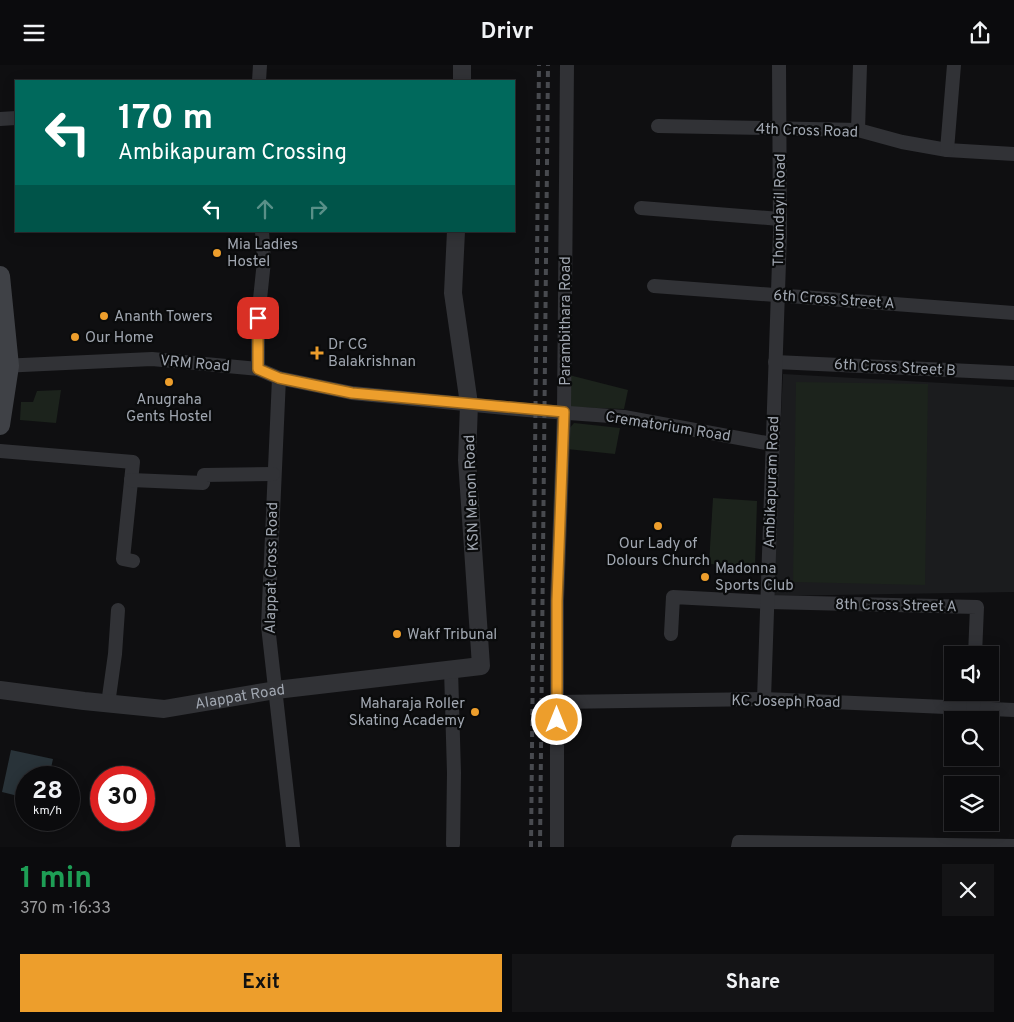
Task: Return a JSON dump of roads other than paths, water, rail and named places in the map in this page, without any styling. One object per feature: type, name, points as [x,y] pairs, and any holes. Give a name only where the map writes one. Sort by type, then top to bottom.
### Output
[{"type":"main road","points":[[0,276],[4,366],[0,425]]},
{"type":"street","points":[[259,80],[260,65]]},
{"type":"street","points":[[462,65],[462,80]]},
{"type":"street","name":"Parambithara Road","points":[[557,847],[557,601],[564,412],[567,65]]},
{"type":"street","name":"Thoundayil Road","points":[[777,295],[780,219],[779,65]]},
{"type":"street","points":[[858,130],[860,65]]},
{"type":"street","points":[[947,150],[954,65]]},
{"type":"street","points":[[0,119],[15,117]]},
{"type":"street","name":"4th Cross Road","points":[[658,126],[858,130],[902,142],[947,150],[1014,154]]},
{"type":"street","points":[[641,208],[780,219]]},
{"type":"street","points":[[258,369],[258,318],[264,261],[262,232]]},
{"type":"street","name":"KSN Menon Road","points":[[456,232],[453,293],[469,404],[466,459],[481,665]]},
{"type":"street","name":"6th Cross Street A","points":[[654,286],[1014,313]]},
{"type":"street","name":"Ambikapuram Road","points":[[764,699],[777,295]]},
{"type":"street","name":"VRM Road","points":[[4,366],[152,359],[258,369],[279,378],[352,393],[527,410]]},
{"type":"street","name":"6th Cross Street B","points":[[775,362],[1014,373]]},
{"type":"street","name":"Alappat Cross Road","points":[[279,378],[273,473],[268,626],[293,847]]},
{"type":"street","name":"Crematorium Road","points":[[527,410],[624,417],[772,444]]},
{"type":"street","points":[[0,451],[134,462],[128,560]]},
{"type":"street","points":[[132,480],[203,483],[204,475],[273,473]]},
{"type":"street","points":[[671,634],[673,597],[768,602]]},
{"type":"street","name":"8th Cross Street A","points":[[768,602],[977,607],[975,646]]},
{"type":"street","points":[[108,703],[115,654],[118,610]]},
{"type":"street","name":"Alappat Road","points":[[0,690],[164,709],[276,690],[481,665]]},
{"type":"street","points":[[450,669],[453,844]]},
{"type":"street","name":"KC Joseph Road","points":[[557,702],[764,699],[1014,710]]},
{"type":"street","points":[[974,701],[974,707]]},
{"type":"street","points":[[738,847],[739,842],[1014,845]]},
{"type":"railway","points":[[531,847],[539,65]]},
{"type":"railway","points":[[540,847],[548,65]]},
{"type":"place","name":"Mia Ladies Hostel","points":[[217,253]]},
{"type":"place","name":"Ananth Towers","points":[[104,316]]},
{"type":"place","name":"Our Home","points":[[75,337]]},
{"type":"place","name":"Dr CG Balakrishnan","points":[[317,353]]},
{"type":"place","name":"Anugraha Gents Hostel","points":[[169,382]]},
{"type":"place","name":"Our Lady of Dolours Church","points":[[658,526]]},
{"type":"place","name":"Madonna Sports Club","points":[[705,577]]},
{"type":"place","name":"Wakf Tribunal","points":[[397,634]]},
{"type":"place","name":"Maharaja Roller Skating Academy","points":[[475,712]]}]
